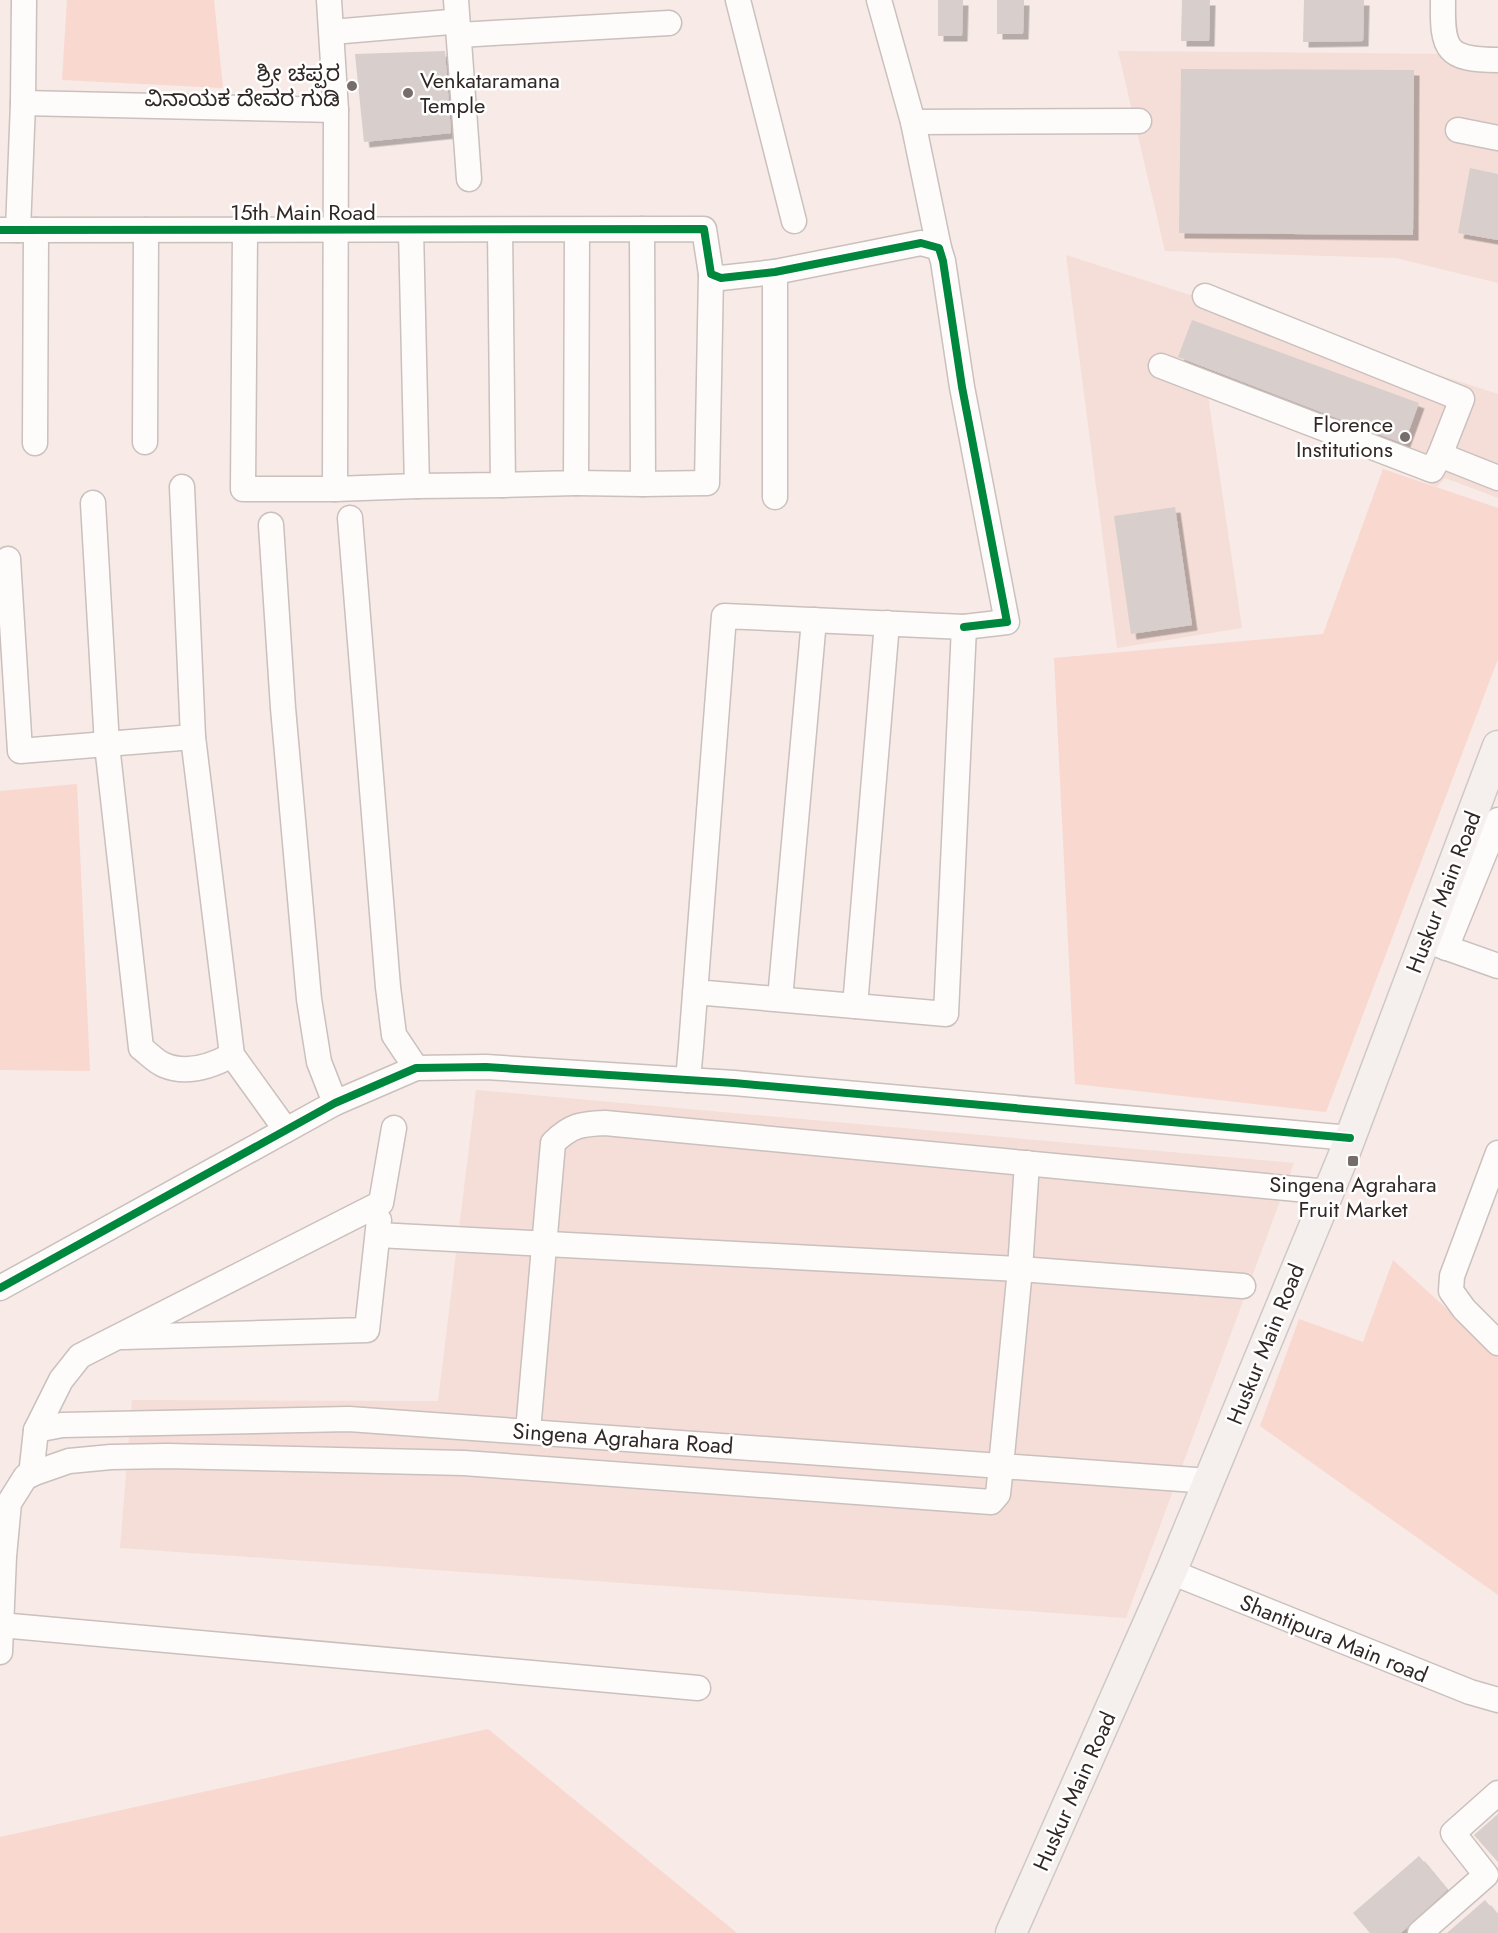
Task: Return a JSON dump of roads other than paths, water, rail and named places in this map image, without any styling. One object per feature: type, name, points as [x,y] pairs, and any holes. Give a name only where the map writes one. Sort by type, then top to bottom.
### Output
[{"type":"main road","name":"Huskur Main Road","points":[[1011,1933],[1171,1572],[1350,1138],[1436,944],[1498,746]]},
{"type":"street","points":[[24,0],[18,230],[35,443]]},
{"type":"street","points":[[329,0],[336,110],[335,489]]},
{"type":"street","points":[[738,0],[794,221]]},
{"type":"street","points":[[688,1080],[724,616],[964,627],[1007,622],[962,387],[943,261],[913,122],[879,0]]},
{"type":"street","points":[[1443,0],[1442,32],[1451,50],[1472,60],[1498,60]]},
{"type":"street","points":[[332,32],[455,19],[669,23]]},
{"type":"street","points":[[455,19],[470,179]]},
{"type":"street","points":[[23,103],[336,110]]},
{"type":"street","points":[[913,122],[1139,121]]},
{"type":"street","points":[[1458,130],[1498,138]]},
{"type":"street","name":"15th Main Road","points":[[18,230],[704,229],[711,274]]},
{"type":"street","points":[[145,442],[146,230]]},
{"type":"street","points":[[245,230],[243,489],[707,483],[711,274],[721,278],[775,272],[921,243],[939,248]]},
{"type":"street","points":[[411,230],[417,486]]},
{"type":"street","points":[[500,230],[503,485]]},
{"type":"street","points":[[576,483],[577,230]]},
{"type":"street","points":[[642,230],[643,484]]},
{"type":"street","points":[[775,272],[775,497]]},
{"type":"street","points":[[1161,366],[1432,470],[1462,399],[1205,296]]},
{"type":"street","points":[[1440,455],[1498,478]]},
{"type":"street","points":[[183,487],[193,737],[232,1055],[286,1130]]},
{"type":"street","points":[[93,502],[107,745],[141,1048],[163,1065],[185,1071],[214,1065],[232,1055]]},
{"type":"street","points":[[350,518],[388,987],[394,1035],[416,1068]]},
{"type":"street","points":[[271,525],[283,708],[309,999],[319,1062],[335,1103]]},
{"type":"street","points":[[8,559],[5,616],[10,751],[193,737]]},
{"type":"street","points":[[780,999],[814,620]]},
{"type":"street","points":[[855,1006],[887,623]]},
{"type":"street","points":[[695,992],[946,1014],[964,627]]},
{"type":"street","points":[[1498,820],[1436,944],[1498,966]]},
{"type":"street","points":[[0,1288],[335,1103],[416,1068],[486,1067],[688,1080],[1350,1138]]},
{"type":"street","points":[[528,1431],[553,1143],[565,1131],[580,1124],[605,1123],[1328,1192]]},
{"type":"street","points":[[115,1337],[367,1330],[381,1203],[394,1128]]},
{"type":"street","points":[[1498,1153],[1452,1276],[1451,1291],[1464,1309],[1498,1343]]},
{"type":"street","points":[[0,1652],[9,1503],[26,1476],[69,1461],[111,1457],[167,1456],[476,1464],[991,1502],[998,1494],[1001,1466],[1020,1269],[1027,1163]]},
{"type":"street","points":[[31,1474],[36,1430],[61,1380],[80,1356],[381,1203]]},
{"type":"street","points":[[378,1235],[1020,1269],[1243,1286]]},
{"type":"street","name":"Singena Agrahara Road","points":[[36,1430],[62,1425],[349,1419],[1209,1481]]},
{"type":"street","name":"Shantipura Main road","points":[[1171,1572],[1470,1692],[1498,1700]]},
{"type":"street","points":[[0,1625],[698,1688]]},
{"type":"street","points":[[1420,1933],[1486,1875],[1453,1833],[1498,1793]]},
{"type":"place","name":"ಶ್ರೀ ಚಪ್ಪರ ವಿನಾಯಕ ದೇವರ ಗುಡಿ","points":[[352,86]]},
{"type":"place","name":"Venkataramana Temple","points":[[408,93]]},
{"type":"place","name":"Florence Institutions","points":[[1405,437]]},
{"type":"place","name":"Singena Agrahara Fruit Market","points":[[1353,1161]]}]
